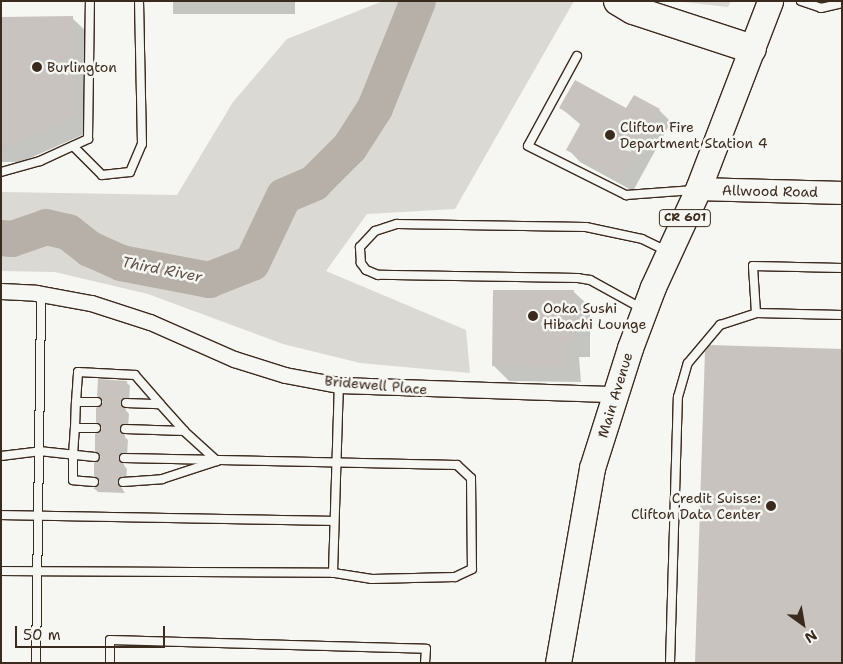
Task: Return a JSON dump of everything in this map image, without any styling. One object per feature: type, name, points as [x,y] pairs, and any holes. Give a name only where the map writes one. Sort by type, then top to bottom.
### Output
[{"type":"highway","points":[[618,1],[633,10],[752,49]]},
{"type":"main road","name":"Main Avenue","points":[[558,663],[592,468],[644,310],[698,189],[770,1]]},
{"type":"main road","name":"Allwood Road","points":[[698,189],[842,193]]},
{"type":"street","name":"Bridewell Place","points":[[1,291],[41,294],[91,303],[150,322],[260,367],[339,385],[616,394]]},
{"type":"lane","points":[[1,172],[40,161],[88,139],[90,1]]},
{"type":"lane","points":[[73,146],[102,175],[130,172],[142,144],[138,1]]},
{"type":"lane","points":[[801,1],[821,8],[842,3]]},
{"type":"lane","points":[[577,56],[528,146],[626,195],[698,189]]},
{"type":"lane","points":[[644,310],[590,280],[578,278],[378,275],[366,270],[360,263],[360,247],[375,231],[397,224],[586,227],[642,239],[669,252]]},
{"type":"lane","points":[[756,313],[754,266],[842,268]]},
{"type":"lane","points":[[36,663],[41,294]]},
{"type":"lane","points":[[670,663],[678,397],[688,363],[720,325],[756,313],[842,315]]},
{"type":"lane","points":[[94,482],[73,480],[78,372],[135,375],[184,431],[217,461]]},
{"type":"lane","points":[[333,573],[339,385]]},
{"type":"lane","points":[[76,402],[97,402]]},
{"type":"lane","points":[[126,403],[160,404]]},
{"type":"lane","points":[[75,428],[96,428]]},
{"type":"lane","points":[[125,429],[184,431]]},
{"type":"lane","points":[[1,456],[39,451],[95,457]]},
{"type":"lane","points":[[1,571],[333,573],[372,579],[455,577],[472,569],[471,478],[457,465],[336,465],[124,458]]},
{"type":"lane","points":[[123,482],[162,479],[217,461]]},
{"type":"lane","points":[[1,515],[334,521]]},
{"type":"lane","points":[[110,663],[110,640],[426,649],[425,663]]},
{"type":"shaded area","points":[[383,1],[574,1],[455,209],[367,214],[326,271],[466,330],[470,373],[360,363],[283,344],[148,294],[55,272],[1,271],[1,192],[177,195],[233,102],[287,39]]},
{"type":"shaded area","points":[[675,1],[731,1],[728,7]]},
{"type":"building","name":"Burlington","points":[[73,16],[74,116],[1,149],[1,17]]},
{"type":"building","name":"Clifton Fire Department Station 4","points":[[575,80],[626,108],[634,95],[660,109],[621,179],[566,150],[582,121],[559,108]]},
{"type":"building","name":"Ooka Sushi Hibachi Lounge","points":[[493,290],[574,290],[574,342],[564,341],[566,367],[492,366]]},
{"type":"building","name":"Credit Suisse: Clifton Data Center","points":[[710,345],[842,349],[842,663],[695,663],[705,351]]},
{"type":"building","points":[[98,379],[127,381],[126,397],[120,402],[126,409],[125,423],[119,429],[125,435],[124,452],[118,457],[124,464],[123,476],[117,482],[123,490],[93,489],[100,482],[94,476],[94,463],[101,457],[95,451],[95,434],[102,428],[96,422],[96,408],[103,402],[97,396]]},
{"type":"waterway","name":"Third River","points":[[1,238],[12,239],[46,227],[68,232],[90,249],[121,263],[209,280],[252,263],[284,196],[314,183],[350,147],[375,108],[418,1]]},
{"type":"place","name":"Burlington","points":[[37,67]]},
{"type":"place","name":"Clifton Fire Department Station 4","points":[[610,135]]},
{"type":"place","name":"Ooka Sushi Hibachi Lounge","points":[[533,316]]},
{"type":"place","name":"Credit Suisse: Clifton Data Center","points":[[771,506]]}]
